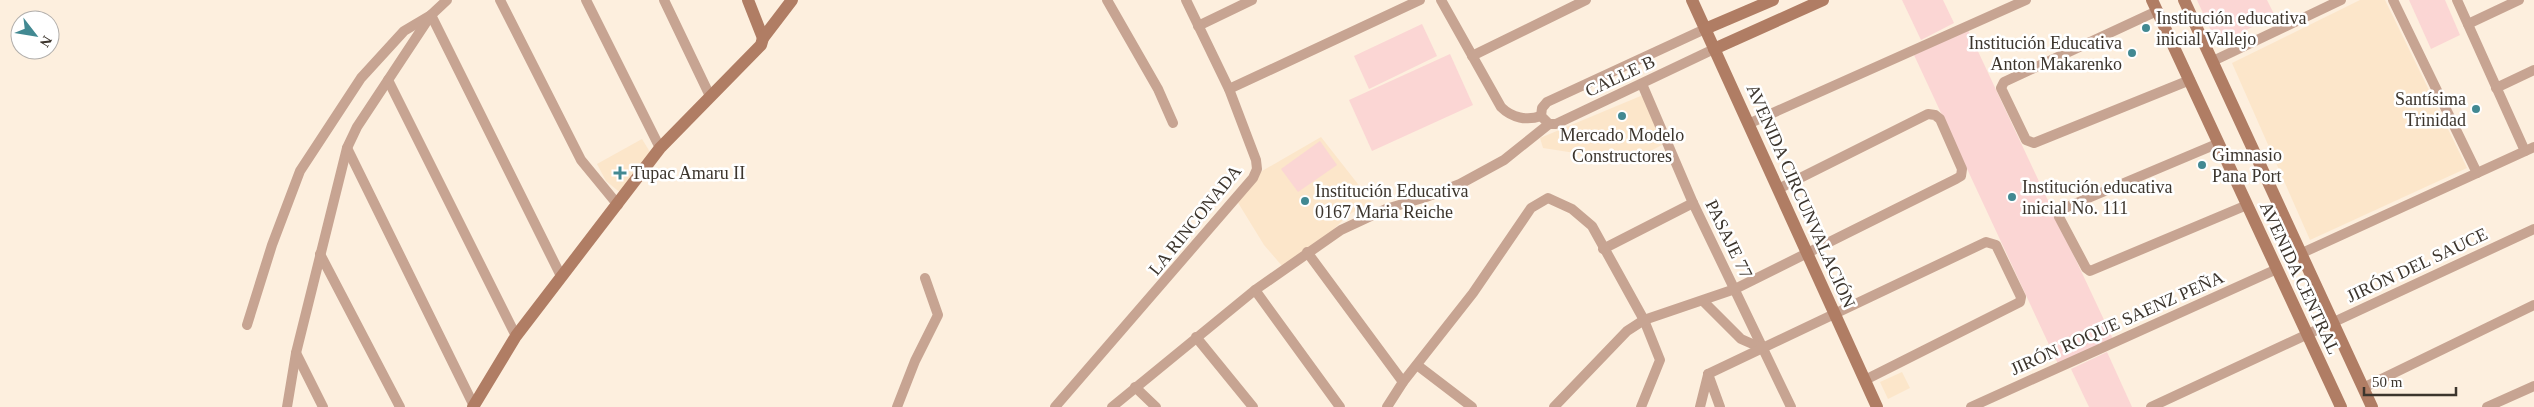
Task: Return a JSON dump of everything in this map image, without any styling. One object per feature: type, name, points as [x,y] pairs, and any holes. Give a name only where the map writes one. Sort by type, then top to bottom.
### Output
[{"type":"street","points":[[247,325],[272,245],[300,171],[361,78],[404,31],[431,15],[447,0]]},
{"type":"street","points":[[500,0],[581,160],[618,205]]},
{"type":"street","points":[[586,0],[660,148]]},
{"type":"street","points":[[664,0],[710,96]]},
{"type":"street","points":[[748,0],[764,38]]},
{"type":"street","points":[[473,406],[516,336],[660,148],[761,45],[764,38],[792,0]]},
{"type":"street","points":[[1107,0],[1154,82],[1173,123]]},
{"type":"street","name":"LA RINCONADA","points":[[1055,407],[1253,178],[1257,168],[1256,160],[1229,89],[1186,0]]},
{"type":"street","points":[[1198,26],[1252,0]]},
{"type":"street","points":[[1229,89],[1420,0]]},
{"type":"street","points":[[1112,407],[1255,290],[1307,252],[1341,230],[1386,209],[1460,184],[1504,160],[1549,124],[1541,116],[1533,119],[1506,113],[1441,0]]},
{"type":"street","points":[[1472,56],[1586,0]]},
{"type":"street","name":"AVENIDA CIRCUNVALACIÓN","points":[[1692,0],[1877,407]]},
{"type":"street","points":[[1705,29],[1773,0]]},
{"type":"street","points":[[1714,49],[1824,0]]},
{"type":"street","points":[[1748,124],[2026,0]]},
{"type":"street","name":"AVENIDA CENTRAL","points":[[2184,0],[2372,407]]},
{"type":"street","points":[[2213,61],[2341,0]]},
{"type":"street","points":[[2393,0],[2477,174]]},
{"type":"street","points":[[2302,253],[2529,149],[2496,88],[2457,0]]},
{"type":"street","points":[[2468,24],[2519,0]]},
{"type":"street","points":[[2155,5],[2004,82],[2001,88],[2026,140],[2034,143],[2190,80]]},
{"type":"street","name":"AVENIDA CENTRAL","points":[[2155,5],[2307,334],[2337,406]]},
{"type":"street","points":[[287,407],[296,353],[347,148],[357,127],[431,15]]},
{"type":"street","points":[[431,15],[562,276]]},
{"type":"street","name":"CALLE B","points":[[1541,116],[1542,108],[1547,102],[1705,29]]},
{"type":"street","name":"CALLE B","points":[[1549,124],[1556,124],[1714,49]]},
{"type":"street","points":[[2496,88],[2534,70]]},
{"type":"street","points":[[388,80],[516,336]]},
{"type":"street","name":"PASAJE 77","points":[[1642,84],[1693,203],[1791,407]]},
{"type":"street","points":[[1554,407],[1627,331],[1644,320],[1735,289],[1956,179],[1961,176],[1962,169],[1940,119],[1935,115],[1928,114],[1778,189]]},
{"type":"street","points":[[2219,143],[2066,207],[2061,211],[2060,217],[2086,268],[2094,270],[2247,205]]},
{"type":"street","points":[[347,148],[473,406]]},
{"type":"street","points":[[1387,407],[1403,382],[1473,293],[1531,208],[1548,198],[1572,209],[1592,226],[1603,249],[1644,320],[1660,360],[1640,407]]},
{"type":"street","points":[[1603,249],[1693,203]]},
{"type":"street","name":"JIRÓN DEL SAUCE","points":[[2151,407],[2534,229]]},
{"type":"street","points":[[1708,374],[1986,242],[1996,245],[2021,297],[2020,302],[1865,380]]},
{"type":"street","points":[[1307,252],[1403,382]]},
{"type":"street","points":[[320,254],[400,407]]},
{"type":"street","name":"JIRÓN ROQUE SAENZ PEÑA","points":[[1971,407],[2277,269]]},
{"type":"street","points":[[897,407],[915,361],[938,316],[925,278]]},
{"type":"street","points":[[1255,290],[1340,407]]},
{"type":"street","points":[[1703,301],[1741,339],[1764,349]]},
{"type":"street","points":[[2362,388],[2534,305]]},
{"type":"street","points":[[1196,337],[1253,407]]},
{"type":"street","points":[[296,353],[323,407]]},
{"type":"street","points":[[1417,365],[1472,407]]},
{"type":"street","points":[[1700,407],[1708,374]]},
{"type":"street","points":[[1708,374],[1720,407]]},
{"type":"street","points":[[2488,407],[2534,386]]},
{"type":"street","points":[[1136,387],[1156,407]]},
{"type":"shaded area","points":[[1902,0],[1943,0],[1954,23],[1921,40]]},
{"type":"shaded area","points":[[2197,0],[2267,0],[2275,16],[2217,44]]},
{"type":"shaded area","points":[[2360,0],[2385,0],[2467,168],[2310,240],[2232,63]]},
{"type":"shaded area","points":[[2409,0],[2445,0],[2460,35],[2431,49]]},
{"type":"shaded area","points":[[1422,24],[1437,56],[1369,89],[1354,56]]},
{"type":"shaded area","points":[[1968,30],[2113,339],[2058,364],[1914,55]]},
{"type":"shaded area","points":[[1450,54],[1473,105],[1372,151],[1349,100]]},
{"type":"shaded area","name":"Mercado Modelo Constructores","points":[[1643,95],[1664,144],[1623,165],[1575,153],[1543,148],[1540,138]]},
{"type":"shaded area","name":"Institución Educativa 0167 Maria Reiche","points":[[1321,137],[1372,202],[1348,215],[1320,243],[1283,267],[1264,245],[1237,201],[1262,171]]},
{"type":"shaded area","name":"Tupac Amaru II","points":[[642,139],[653,157],[622,194],[606,181],[597,164]]},
{"type":"shaded area","points":[[1320,141],[1337,165],[1298,192],[1281,169]]},
{"type":"shaded area","points":[[2107,352],[2132,407],[2089,407],[2071,369]]},
{"type":"shaded area","points":[[1902,372],[1910,388],[1888,399],[1880,382]]},
{"type":"place","name":"Institución educativa inicial Vallejo","points":[[2146,28]]},
{"type":"place","name":"Institución Educativa Anton Makarenko","points":[[2132,53]]},
{"type":"place","name":"Santísima Trinidad","points":[[2476,109]]},
{"type":"place","name":"Mercado Modelo Constructores","points":[[1622,116]]},
{"type":"place","name":"Gimnasio Pana Port","points":[[2202,165]]},
{"type":"place","name":"Tupac Amaru II","points":[[620,173]]},
{"type":"place","name":"Institución educativa inicial No. 111","points":[[2012,197]]},
{"type":"place","name":"Institución Educativa 0167 Maria Reiche","points":[[1305,201]]}]
